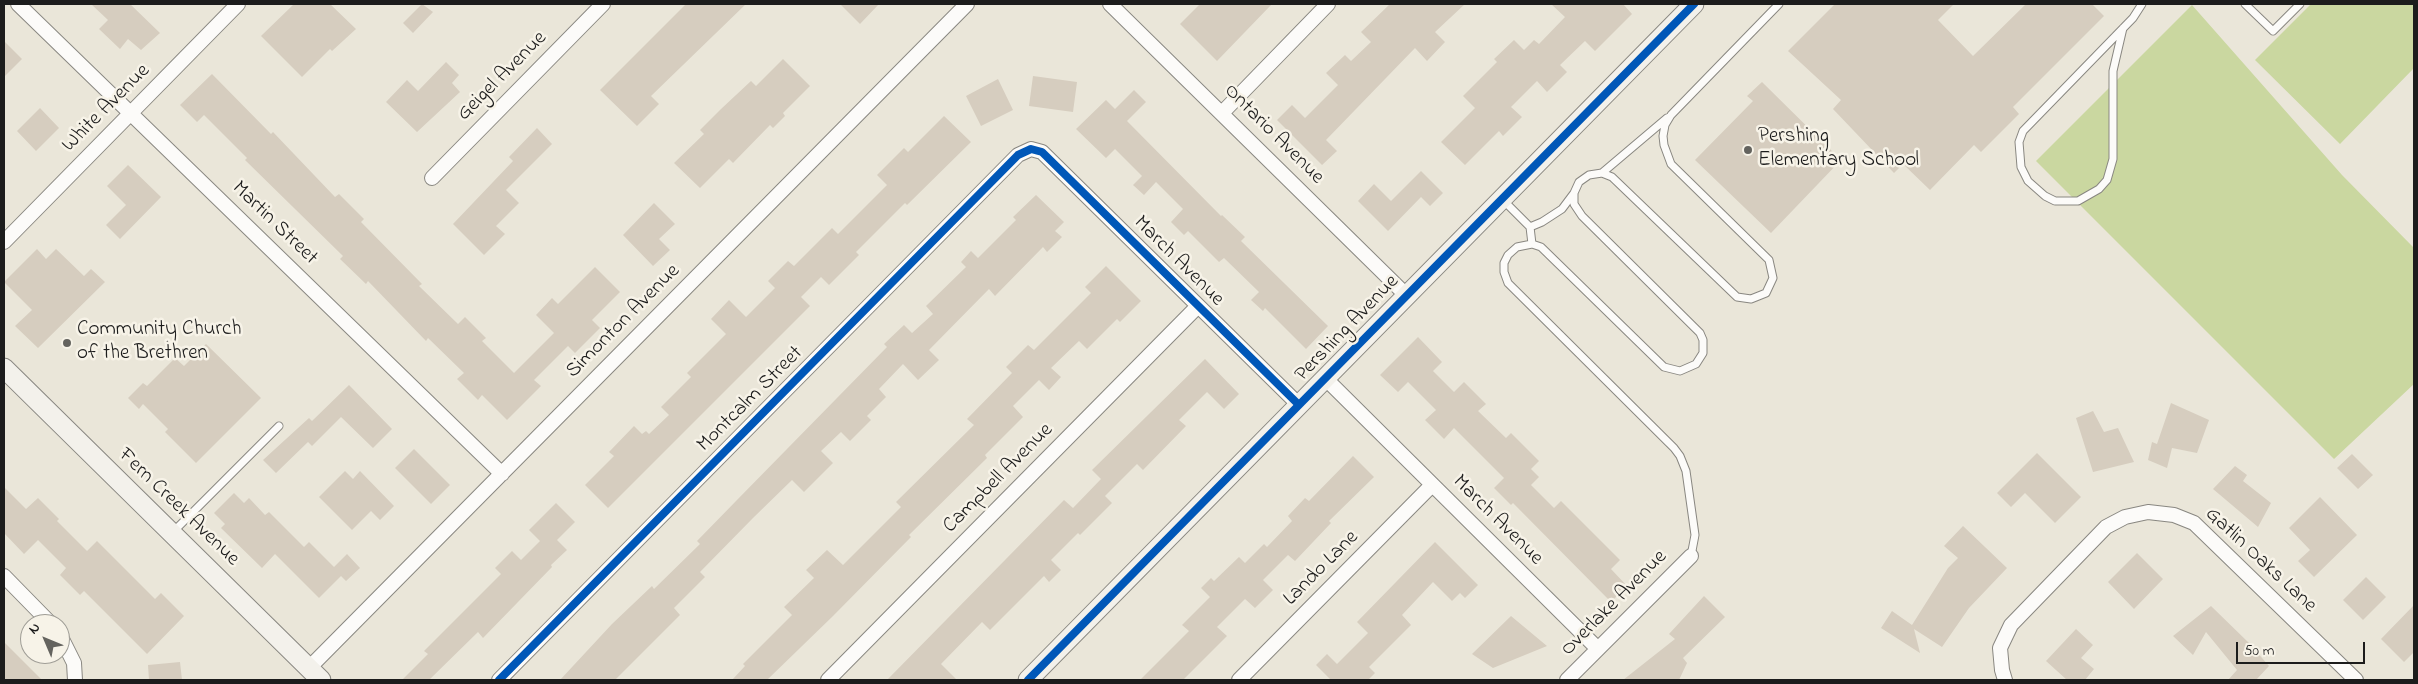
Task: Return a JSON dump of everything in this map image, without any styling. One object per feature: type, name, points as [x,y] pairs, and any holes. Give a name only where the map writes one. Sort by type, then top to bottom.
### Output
[{"type":"street","name":"Martin Street","points":[[18,4],[502,474]]},
{"type":"street","name":"White Avenue","points":[[4,242],[238,4]]},
{"type":"street","name":"Geigel Avenue","points":[[432,178],[603,4]]},
{"type":"street","name":"Simonton Avenue","points":[[315,674],[502,474],[967,4]]},
{"type":"street","name":"Ontario Avenue","points":[[1110,4],[1406,295]]},
{"type":"street","points":[[1222,113],[1328,4]]},
{"type":"street","name":"Pershing Avenue","points":[[1028,680],[1502,199],[1687,6]]},
{"type":"street","name":"March Avenue","points":[[1031,149],[1042,152],[1299,405]]},
{"type":"street","name":"Montcalm Street","points":[[499,680],[1018,155],[1031,149]]},
{"type":"street","name":"Campbell Avenue","points":[[828,680],[1198,306]]},
{"type":"street","name":"Fern Creek Avenue","points":[[4,368],[315,674]]},
{"type":"street","name":"March Avenue","points":[[1325,378],[1598,650]]},
{"type":"street","name":"Lando Lane","points":[[1239,680],[1432,485]]},
{"type":"street","name":"Gatlin Oaks Lane","points":[[2005,680],[2000,648],[2011,624],[2106,527],[2125,517],[2148,512],[2174,514],[2194,523],[2356,680]]},
{"type":"street","name":"Overlake Avenue","points":[[1567,680],[1691,556]]},
{"type":"street","points":[[8,580],[41,614]]},
{"type":"street","points":[[70,655],[74,663],[75,680]]},
{"type":"lane","points":[[1530,227],[1542,222],[1562,209],[1584,178],[1602,173],[1671,115],[1779,4]]},
{"type":"lane","points":[[2123,28],[2113,71],[2113,159],[2107,180],[2099,189],[2078,201],[2055,200],[2045,196],[2028,180],[2022,167],[2019,154],[2023,131],[2123,28],[2134,18],[2142,4]]},
{"type":"lane","points":[[2245,4],[2273,31],[2300,4]]},
{"type":"lane","points":[[1602,173],[1619,182],[1737,297],[1751,300],[1766,293],[1773,278],[1769,260],[1671,164],[1662,136],[1664,125],[1671,115]]},
{"type":"lane","points":[[1574,193],[1574,204],[1582,216],[1695,326],[1703,340],[1700,360],[1692,368],[1680,371],[1664,366],[1546,251],[1532,244],[1517,247],[1508,255],[1504,267],[1506,280],[1674,448],[1686,471],[1692,505],[1695,535],[1691,556]]},
{"type":"lane","points":[[1502,199],[1530,227],[1532,244]]},
{"type":"lane","points":[[172,533],[279,426]]},
{"type":"green space","points":[[2311,4],[2414,4],[2414,68],[2340,144],[2255,60]]},
{"type":"green space","points":[[2192,5],[2342,175],[2414,248],[2414,384],[2334,459],[2036,161]]},
{"type":"building","points":[[91,4],[130,4],[160,33],[141,50],[128,39],[120,49],[99,29],[108,20]]},
{"type":"building","points":[[294,4],[330,4],[356,29],[332,51],[330,49],[302,77],[261,36]]},
{"type":"building","points":[[422,4],[433,12],[413,33],[403,23]]},
{"type":"building","points":[[686,4],[746,4],[651,96],[659,104],[637,126],[600,90]]},
{"type":"building","points":[[840,4],[879,4],[860,24]]},
{"type":"building","points":[[1200,4],[1272,4],[1217,61],[1180,24]]},
{"type":"building","points":[[1390,4],[1465,4],[1435,32],[1445,42],[1427,61],[1415,48],[1326,140],[1337,151],[1322,165],[1277,120],[1292,105],[1305,118],[1338,85],[1326,73],[1345,55],[1351,61],[1371,42],[1361,32]]},
{"type":"building","points":[[1551,4],[1623,4],[1632,14],[1595,51],[1585,41],[1560,65],[1567,72],[1547,92],[1537,81],[1511,107],[1522,117],[1503,136],[1499,131],[1465,165],[1441,142],[1475,108],[1463,96],[1497,62],[1494,59],[1514,40],[1524,50],[1534,40],[1539,44],[1565,17]]},
{"type":"building","points":[[1835,4],[1954,4],[1938,20],[1973,56],[2026,4],[2092,4],[2104,16],[2013,107],[2019,114],[1981,152],[1974,145],[1930,190],[1903,164],[1894,173],[1833,109],[1841,100],[1788,51]]},
{"type":"building","points":[[4,41],[22,59],[4,77]]},
{"type":"building","points":[[783,59],[810,86],[783,113],[785,116],[773,128],[770,125],[733,163],[729,159],[700,188],[674,163],[704,134],[700,130],[721,109],[751,81],[756,86]]},
{"type":"building","points":[[446,62],[459,75],[452,83],[460,92],[417,132],[386,102],[407,80],[418,91]]},
{"type":"building","points":[[212,74],[271,134],[273,132],[335,197],[339,194],[364,219],[361,222],[422,284],[419,286],[458,324],[465,317],[486,338],[482,341],[514,373],[554,333],[536,315],[552,298],[558,304],[595,267],[620,292],[592,320],[600,328],[575,353],[568,346],[534,380],[541,386],[507,420],[482,395],[478,400],[457,379],[464,373],[428,338],[426,341],[368,281],[366,284],[340,259],[343,256],[245,160],[247,158],[204,115],[197,122],[180,105]]},
{"type":"building","points":[[1033,76],[1077,82],[1073,112],[1029,106]]},
{"type":"building","points":[[998,79],[1013,110],[981,126],[966,96]]},
{"type":"building","points":[[1762,82],[1841,160],[1771,233],[1695,160],[1753,101],[1747,96]]},
{"type":"building","points":[[1134,90],[1146,102],[1127,121],[1221,216],[1245,237],[1241,241],[1328,326],[1306,349],[1265,308],[1263,311],[1251,300],[1259,292],[1224,258],[1219,262],[1188,231],[1184,235],[1171,222],[1183,209],[1156,182],[1144,195],[1133,185],[1142,176],[1115,149],[1106,158],[1076,129],[1106,100],[1115,109]]},
{"type":"building","points":[[40,108],[59,128],[36,151],[17,131]]},
{"type":"building","points":[[944,116],[971,142],[907,205],[905,203],[856,252],[859,255],[829,285],[821,277],[801,297],[810,306],[608,508],[585,485],[614,456],[609,452],[634,426],[642,434],[646,431],[649,434],[669,415],[661,407],[691,377],[687,373],[726,334],[711,319],[729,300],[746,317],[775,288],[768,281],[788,261],[794,266],[832,228],[838,234],[887,185],[877,175],[904,148],[908,152]]},
{"type":"building","points":[[537,128],[552,144],[506,190],[519,203],[496,226],[505,234],[484,255],[453,224],[513,161],[509,157]]},
{"type":"building","points":[[128,165],[161,197],[120,239],[106,225],[126,205],[107,186]]},
{"type":"building","points":[[1421,171],[1443,193],[1430,206],[1421,197],[1388,231],[1358,201],[1374,184],[1391,201]]},
{"type":"building","points":[[1036,195],[1064,222],[1055,231],[1062,237],[1047,252],[1043,247],[995,296],[989,289],[929,350],[939,360],[918,380],[903,364],[879,389],[886,397],[867,416],[871,420],[850,441],[841,432],[821,451],[833,463],[804,492],[792,480],[753,518],[700,572],[705,577],[674,608],[680,615],[615,680],[560,680],[612,624],[652,586],[654,589],[700,544],[697,541],[887,347],[884,344],[904,325],[912,333],[933,314],[926,306],[966,267],[961,262],[971,251],[978,258],[1016,220],[1013,217]]},
{"type":"building","points":[[654,203],[675,224],[659,239],[670,250],[653,266],[623,235]]},
{"type":"building","points":[[37,249],[46,259],[56,249],[84,276],[91,269],[105,282],[38,348],[15,326],[32,310],[4,282]]},
{"type":"building","points":[[1106,266],[1141,301],[1120,322],[1117,319],[1087,349],[1079,341],[1051,368],[1061,377],[1049,390],[1039,380],[1013,406],[1023,417],[985,455],[987,458],[909,535],[911,537],[833,616],[767,680],[732,680],[745,666],[743,664],[792,615],[784,607],[814,578],[806,570],[827,550],[843,565],[901,507],[896,502],[974,425],[967,419],[1012,373],[1006,367],[1028,345],[1034,350],[1091,293],[1085,287]]},
{"type":"building","points":[[1418,337],[1442,362],[1433,371],[1454,392],[1464,382],[1486,404],[1478,411],[1506,438],[1511,433],[1539,461],[1531,469],[1539,477],[1531,485],[1554,508],[1561,501],[1620,560],[1611,569],[1627,586],[1611,602],[1513,503],[1511,505],[1494,488],[1504,478],[1454,428],[1444,439],[1425,420],[1436,410],[1408,382],[1398,392],[1380,375]]},
{"type":"building","points":[[206,344],[261,398],[196,463],[165,432],[168,429],[143,404],[139,409],[128,398],[143,383],[147,386],[175,358],[184,366]]},
{"type":"building","points":[[1205,359],[1239,394],[1224,409],[1207,392],[1179,420],[1186,426],[1143,470],[1137,464],[1105,496],[1112,503],[1080,535],[1078,533],[1051,560],[1061,570],[1049,582],[1044,576],[990,630],[982,622],[941,664],[957,680],[887,680],[1064,500],[1073,508],[1101,479],[1092,470]]},
{"type":"building","points":[[349,385],[392,429],[373,448],[341,417],[312,446],[308,442],[276,473],[263,460],[309,418],[312,421]]},
{"type":"building","points":[[2171,403],[2209,420],[2197,453],[2172,448],[2167,468],[2148,460],[2152,442],[2157,444]]},
{"type":"building","points":[[2093,411],[2104,432],[2118,428],[2134,462],[2093,472],[2076,418]]},
{"type":"building","points":[[414,449],[450,485],[431,504],[395,468]]},
{"type":"building","points":[[2037,453],[2081,497],[2055,523],[2025,493],[2011,507],[1997,493]]},
{"type":"building","points":[[2352,454],[2373,475],[2358,489],[2337,468]]},
{"type":"building","points":[[1353,456],[1374,477],[1329,521],[1331,523],[1295,561],[1288,555],[1263,580],[1273,590],[1255,608],[1245,599],[1217,627],[1227,636],[1183,680],[1140,680],[1189,631],[1182,625],[1210,597],[1201,588],[1211,578],[1214,581],[1239,557],[1245,563],[1264,544],[1267,547],[1292,521],[1288,516],[1305,498],[1309,501]]},
{"type":"building","points":[[2235,466],[2247,475],[2243,481],[2271,503],[2258,527],[2213,489]]},
{"type":"building","points":[[345,471],[353,479],[360,471],[394,506],[380,520],[371,511],[352,530],[319,497]]},
{"type":"building","points":[[4,487],[26,509],[38,498],[59,519],[57,521],[87,551],[97,541],[155,599],[161,593],[184,616],[147,654],[84,591],[80,595],[60,575],[66,568],[38,540],[24,554],[4,533]]},
{"type":"building","points":[[234,493],[244,503],[249,498],[265,515],[269,512],[304,547],[309,542],[334,567],[347,554],[360,568],[346,581],[341,576],[319,598],[275,554],[262,568],[221,528],[225,524],[214,513]]},
{"type":"building","points":[[2320,497],[2357,535],[2314,577],[2298,561],[2310,550],[2289,528]]},
{"type":"building","points":[[556,503],[575,522],[557,540],[567,550],[483,638],[478,632],[429,680],[402,680],[428,654],[424,651],[501,574],[495,568],[512,551],[521,560],[540,541],[529,530]]},
{"type":"building","points":[[1963,526],[2007,568],[1969,608],[1942,647],[1914,629],[1920,653],[1881,628],[1892,611],[1912,625],[1948,568],[1958,558],[1944,546]]},
{"type":"building","points":[[1435,542],[1478,585],[1465,598],[1460,593],[1452,601],[1433,582],[1402,615],[1411,625],[1369,667],[1375,673],[1368,680],[1331,680],[1316,665],[1327,654],[1337,664],[1368,633],[1357,622]]},
{"type":"building","points":[[2137,553],[2163,579],[2134,609],[2108,582]]},
{"type":"building","points":[[2366,577],[2386,597],[2363,620],[2343,600]]},
{"type":"building","points":[[1704,596],[1725,617],[1683,658],[1687,663],[1679,680],[1623,680],[1675,639],[1669,634]]},
{"type":"building","points":[[2414,605],[2414,652],[2404,662],[2381,639]]},
{"type":"building","points":[[2211,606],[2249,643],[2269,666],[2256,680],[2228,680],[2237,670],[2206,632],[2193,655],[2173,636]]},
{"type":"building","points":[[1511,616],[1547,646],[1493,668],[1472,654]]},
{"type":"building","points":[[2076,629],[2093,645],[2081,658],[2094,669],[2085,680],[2067,680],[2046,661]]},
{"type":"building","points":[[4,642],[20,658],[20,664],[26,664],[42,680],[4,680]]},
{"type":"building","points":[[180,662],[182,680],[149,680],[148,665]]},
{"type":"cycle path","points":[[1028,680],[1694,4]]},
{"type":"cycle path","points":[[499,680],[1018,155],[1031,149],[1042,152],[1299,405]]},
{"type":"place","name":"Pershing Elementary School","points":[[1748,150]]},
{"type":"place","name":"Community Church of the Brethren","points":[[67,343]]}]
